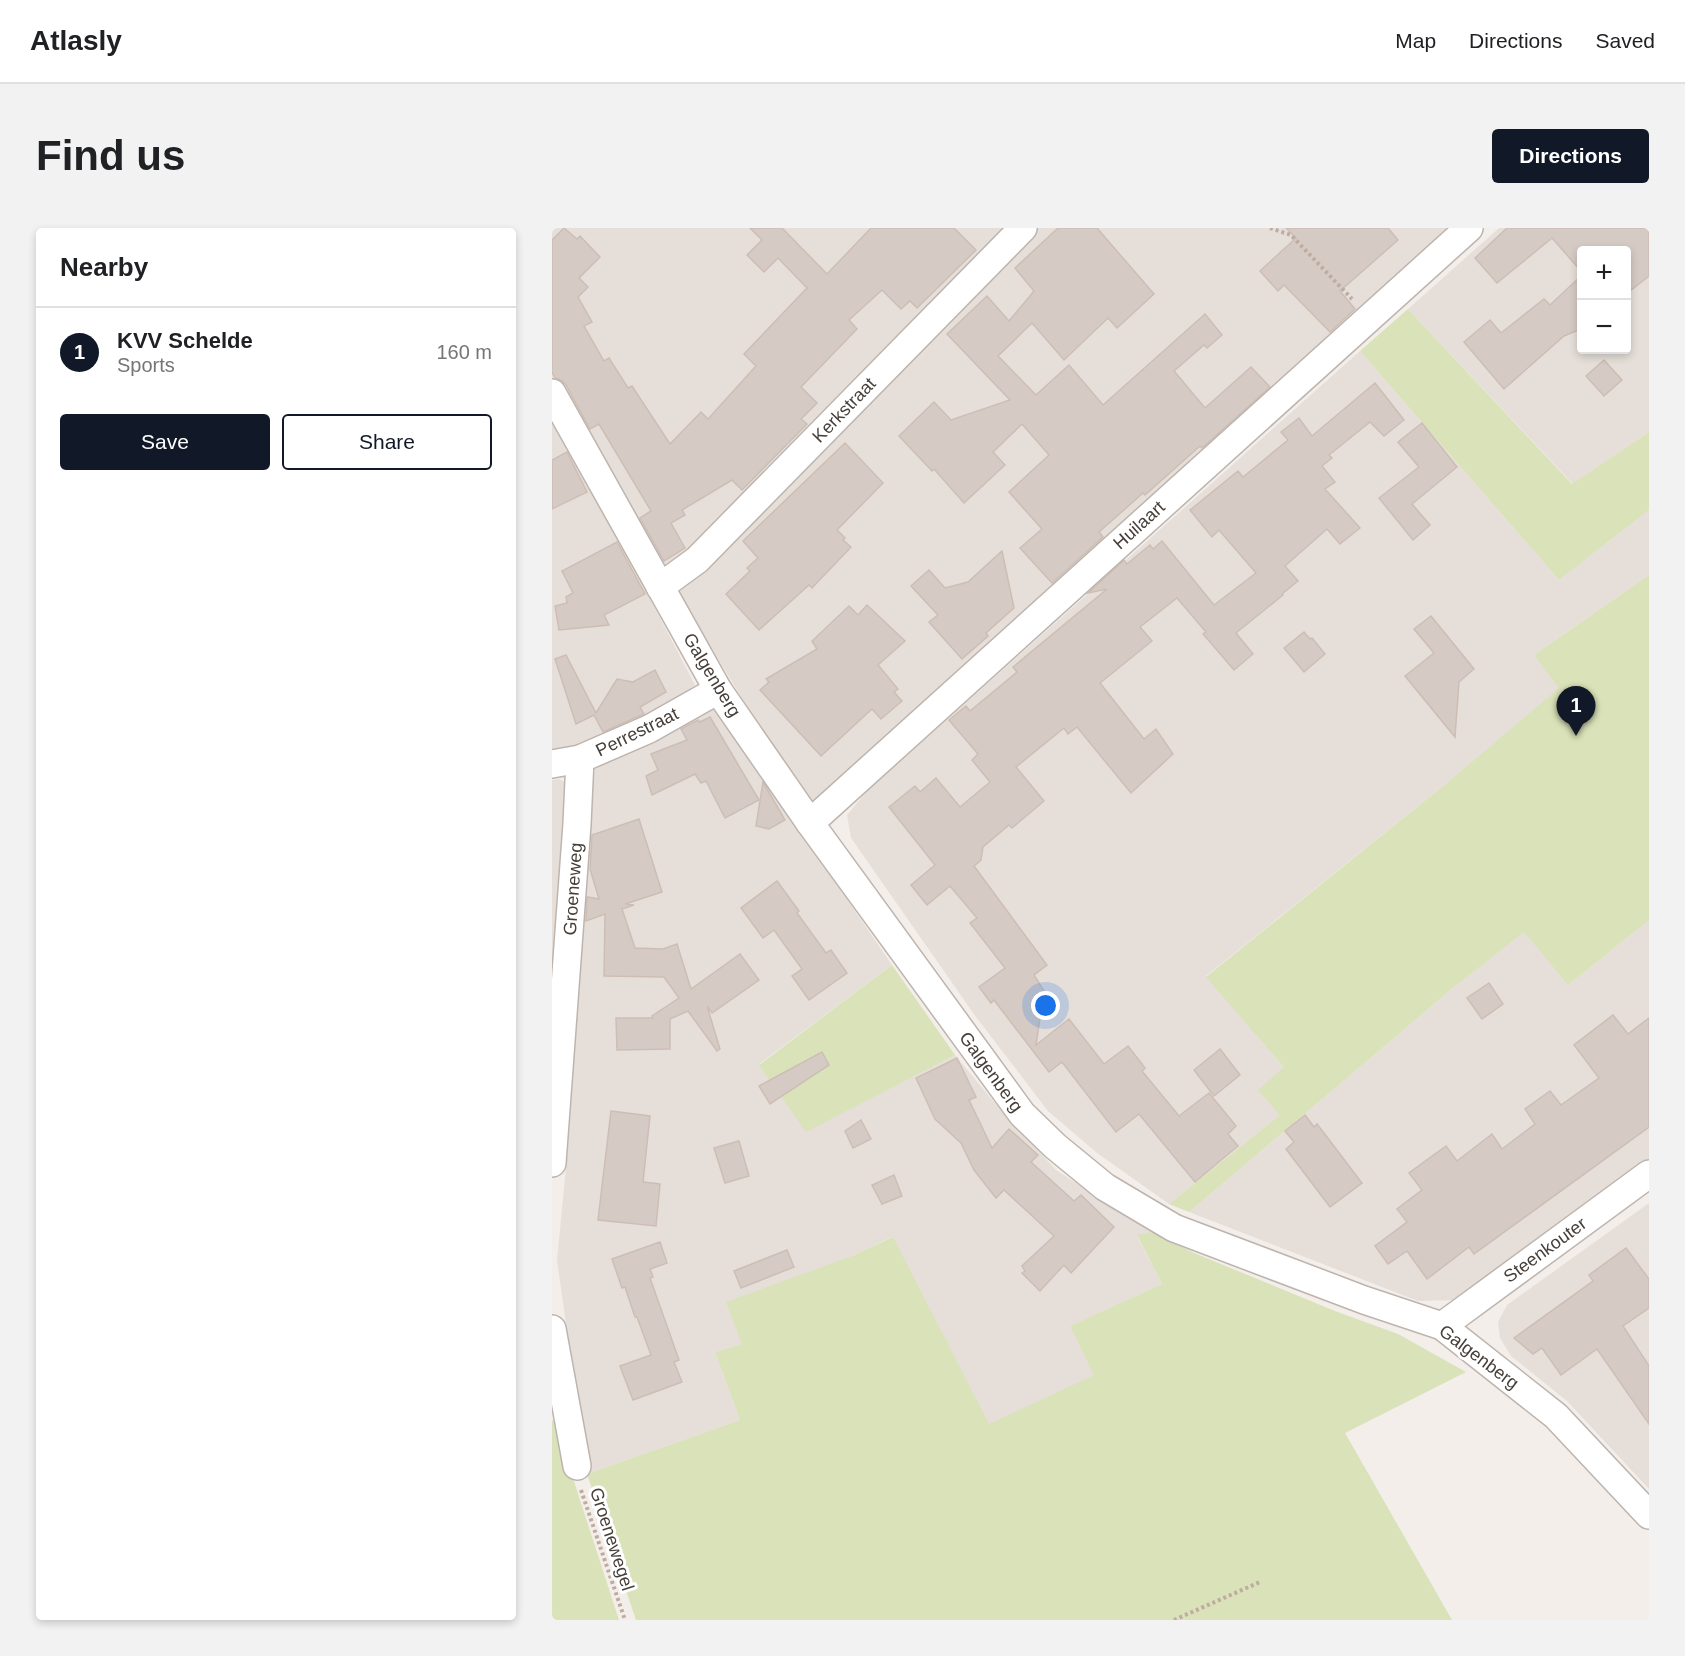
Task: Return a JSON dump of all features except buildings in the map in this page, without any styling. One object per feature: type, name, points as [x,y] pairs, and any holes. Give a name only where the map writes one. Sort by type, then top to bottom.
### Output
[{"type":"street","name":"Kerkstraat","points":[[660,587],[697,560],[1023,228]]},
{"type":"street","name":"Huilaart","points":[[810,823],[1469,228]]},
{"type":"street","name":"Galgenberg","points":[[552,393],[718,690],[810,823],[1022,1114],[1055,1146],[1105,1186],[1174,1228],[1364,1300],[1442,1326],[1556,1416],[1649,1515]]},
{"type":"street","name":"Perrestraat","points":[[552,764],[579,759],[649,729],[718,690]]},
{"type":"street","name":"Groeneweg","points":[[552,1162],[577,835],[579,759]]},
{"type":"street","name":"Steenkouter","points":[[1442,1326],[1649,1174]]},
{"type":"street","points":[[552,1329],[577,1466]]},
{"type":"path","points":[[1270,228],[1290,235],[1369,317]]},
{"type":"path","name":"Groenewegel","points":[[577,1466],[581,1493],[624,1620]]},
{"type":"path","points":[[1174,1620],[1260,1582]]},
{"type":"shaded area","points":[[552,228],[1007,228],[685,556],[658,570],[618,492],[552,379]]},
{"type":"shaded area","points":[[1036,228],[1449,228],[1359,313],[1004,628],[808,806],[675,589]]},
{"type":"shaded area","points":[[1499,228],[1649,228],[1649,432],[1573,484],[1408,309]]},
{"type":"shaded area","points":[[1360,351],[1559,580],[1649,510],[1649,575],[1534,655],[1560,688],[1447,783],[1206,976],[1284,1067],[1280,1115],[1169,1204],[1097,1153],[1048,1111],[976,1017],[851,838],[847,815],[867,791]]},
{"type":"shaded area","points":[[552,420],[627,555],[695,685],[659,714],[583,747],[552,752]]},
{"type":"shaded area","points":[[712,702],[892,965],[759,1064],[806,1131],[955,1055],[1004,1114],[1056,1170],[1153,1232],[1137,1236],[1162,1284],[1070,1326],[1095,1375],[989,1425],[892,1237],[852,1256],[742,1344],[715,1352],[740,1420],[587,1474],[557,1260],[569,1137],[582,944],[573,902],[578,838],[595,769]]},
{"type":"shaded area","points":[[559,779],[567,783],[552,1015],[552,780]]},
{"type":"shaded area","points":[[1649,920],[1649,1160],[1457,1300],[1418,1301],[1189,1212],[1455,986],[1524,931],[1568,985]]},
{"type":"shaded area","points":[[1649,1203],[1649,1489],[1567,1401],[1511,1356],[1500,1338],[1498,1322],[1507,1305]]},
{"type":"green space","points":[[1408,309],[1572,484],[1649,432],[1649,510],[1559,580],[1360,351]]},
{"type":"green space","points":[[1649,575],[1649,920],[1568,985],[1524,932],[1455,986],[1189,1212],[1169,1204],[1280,1115],[1258,1090],[1284,1067],[1206,977],[1447,783],[1559,688],[1534,655]]},
{"type":"green space","points":[[892,965],[955,1055],[806,1132],[759,1065]]},
{"type":"green space","points":[[1153,1232],[1194,1253],[1335,1311],[1398,1334],[1466,1372],[1345,1433],[1452,1620],[636,1620],[587,1474],[740,1420],[715,1352],[742,1344],[726,1302],[852,1256],[893,1237],[989,1424],[1094,1375],[1070,1326],[1162,1284],[1137,1235]]},
{"type":"green space","points":[[554,1420],[619,1620],[552,1620],[552,1421]]},
{"type":"place","name":"KVV Schelde","points":[[1576,736]]}]
